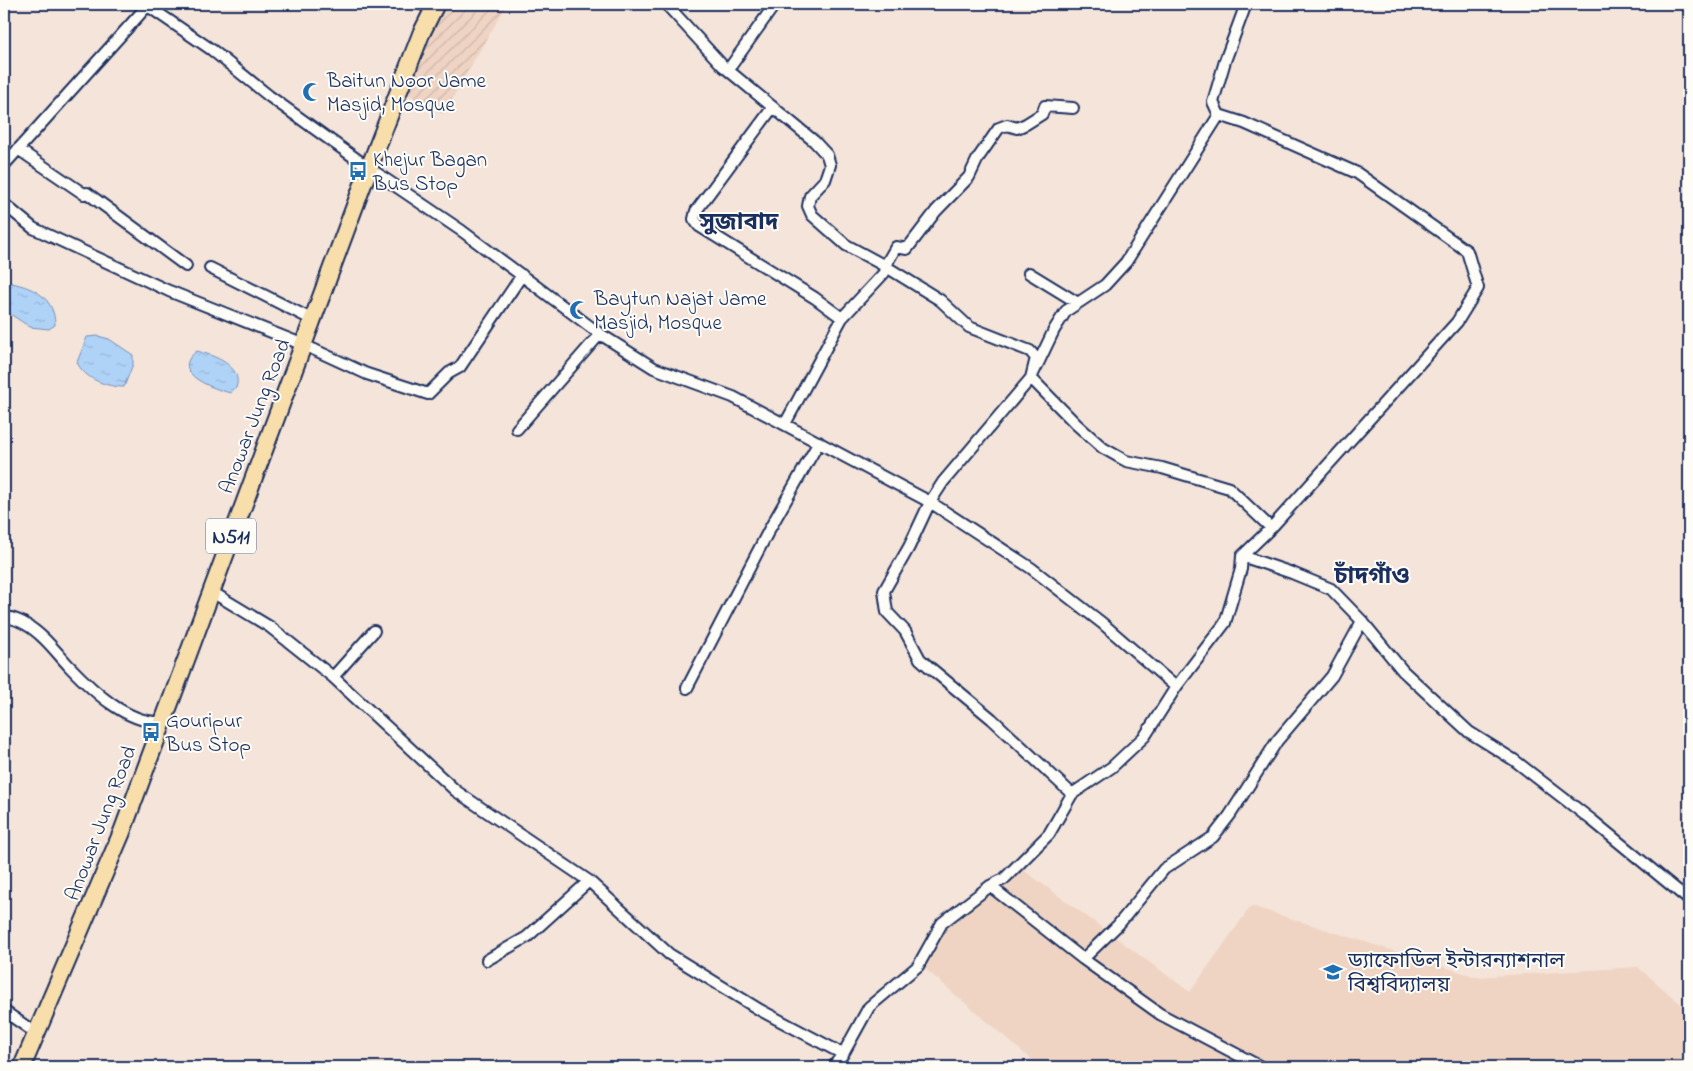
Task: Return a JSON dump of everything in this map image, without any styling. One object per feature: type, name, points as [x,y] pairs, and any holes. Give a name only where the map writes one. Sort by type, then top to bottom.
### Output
[{"type":"highway","name":"Anowar Jung Road","points":[[22,1067],[122,832],[212,592],[232,533],[432,5]]},
{"type":"street","points":[[4,165],[147,4],[212,50],[269,96],[522,275],[600,334],[654,368],[733,397],[930,502],[1031,568],[1102,623],[1176,687]]},
{"type":"street","points":[[666,4],[728,70],[827,155],[830,164],[826,180],[810,196],[808,206],[812,215],[846,245],[885,266],[940,300],[969,327],[1030,351],[1036,358],[1031,378]]},
{"type":"street","points":[[728,70],[776,4]]},
{"type":"street","points":[[833,1067],[843,1054],[868,1006],[918,966],[942,924],[990,886],[1004,879],[1049,834],[1072,794],[1112,767],[1145,736],[1176,687],[1225,624],[1242,569],[1242,556],[1271,528],[1458,322],[1478,288],[1467,251],[1357,173],[1244,123],[1219,115],[1213,102],[1225,61],[1246,4]]},
{"type":"street","points":[[1685,4],[1689,8]]},
{"type":"street","points":[[785,424],[842,318],[884,273],[885,266],[896,247],[907,250],[936,210],[969,177],[978,158],[999,128],[1007,125],[1017,128],[1026,124],[1042,114],[1045,106],[1073,108]]},
{"type":"street","points":[[773,107],[696,211],[695,222],[815,298],[842,318]]},
{"type":"street","points":[[1072,794],[992,719],[920,659],[906,631],[887,612],[884,591],[909,547],[930,502],[943,482],[1031,378],[1054,330],[1066,311],[1105,284],[1126,262],[1219,115]]},
{"type":"street","points":[[18,149],[84,194],[88,193],[186,266]]},
{"type":"street","points":[[4,204],[33,228],[169,291],[304,345],[367,374],[428,394],[449,373],[460,367],[522,275]]},
{"type":"street","points":[[210,268],[313,320]]},
{"type":"street","points":[[1029,273],[1078,303]]},
{"type":"street","points":[[517,429],[600,334]]},
{"type":"street","points":[[1031,378],[1076,424],[1103,448],[1126,462],[1162,468],[1229,488],[1271,528]]},
{"type":"street","points":[[687,688],[769,530],[819,442]]},
{"type":"street","points":[[1242,556],[1292,572],[1331,589],[1362,621],[1403,671],[1469,732],[1514,760],[1585,814],[1689,900]]},
{"type":"street","points":[[212,592],[270,627],[333,677],[456,791],[588,881],[669,954],[760,1010],[843,1054]]},
{"type":"street","points":[[4,616],[25,624],[45,640],[71,668],[107,701],[149,723],[162,722]]},
{"type":"street","points":[[1083,959],[1118,925],[1164,869],[1213,837],[1230,815],[1277,741],[1332,676],[1362,621]]},
{"type":"street","points":[[333,677],[374,631]]},
{"type":"street","points":[[487,960],[527,938],[588,881]]},
{"type":"street","points":[[990,886],[1083,959],[1160,1014],[1261,1067]]},
{"type":"street","points":[[4,1011],[36,1034]]},
{"type":"shaded area","points":[[443,4],[507,4],[443,114],[402,91]]},
{"type":"shaded area","name":"ড্যাফোডিল ইন্টারন্যাশনাল বিশ্ববিদ্যালয়","points":[[1022,869],[1190,992],[1251,906],[1476,977],[1638,967],[1689,1011],[1689,1067],[1040,1067],[922,966],[945,927]]},
{"type":"water","points":[[6,282],[24,286],[40,294],[51,307],[55,325],[49,329],[30,327],[4,310],[4,284]]},
{"type":"water","points":[[98,336],[109,339],[133,355],[133,364],[124,387],[97,381],[80,368],[77,362],[87,337]]},
{"type":"water","points":[[197,351],[211,355],[226,363],[236,374],[236,388],[231,393],[204,383],[190,372],[187,366],[189,359]]},
{"type":"place","name":"Baitun Noor Jame Masjid, Mosque","points":[[312,92]]},
{"type":"place","name":"Khejur Bagan Bus Stop","points":[[358,171]]},
{"type":"place","name":"Baytun Najat Jame Masjid, Mosque","points":[[579,310]]},
{"type":"place","name":"Gouripur Bus Stop","points":[[151,732]]},
{"type":"place","name":"ড্যাফোডিল ইন্টারন্যাশনাল বিশ্ববিদ্যালয়","points":[[1333,972]]},
{"type":"district","name":"সুজাবাদ","points":[[739,221]]},
{"type":"district","name":"চাঁদগাঁও","points":[[1372,575]]}]
